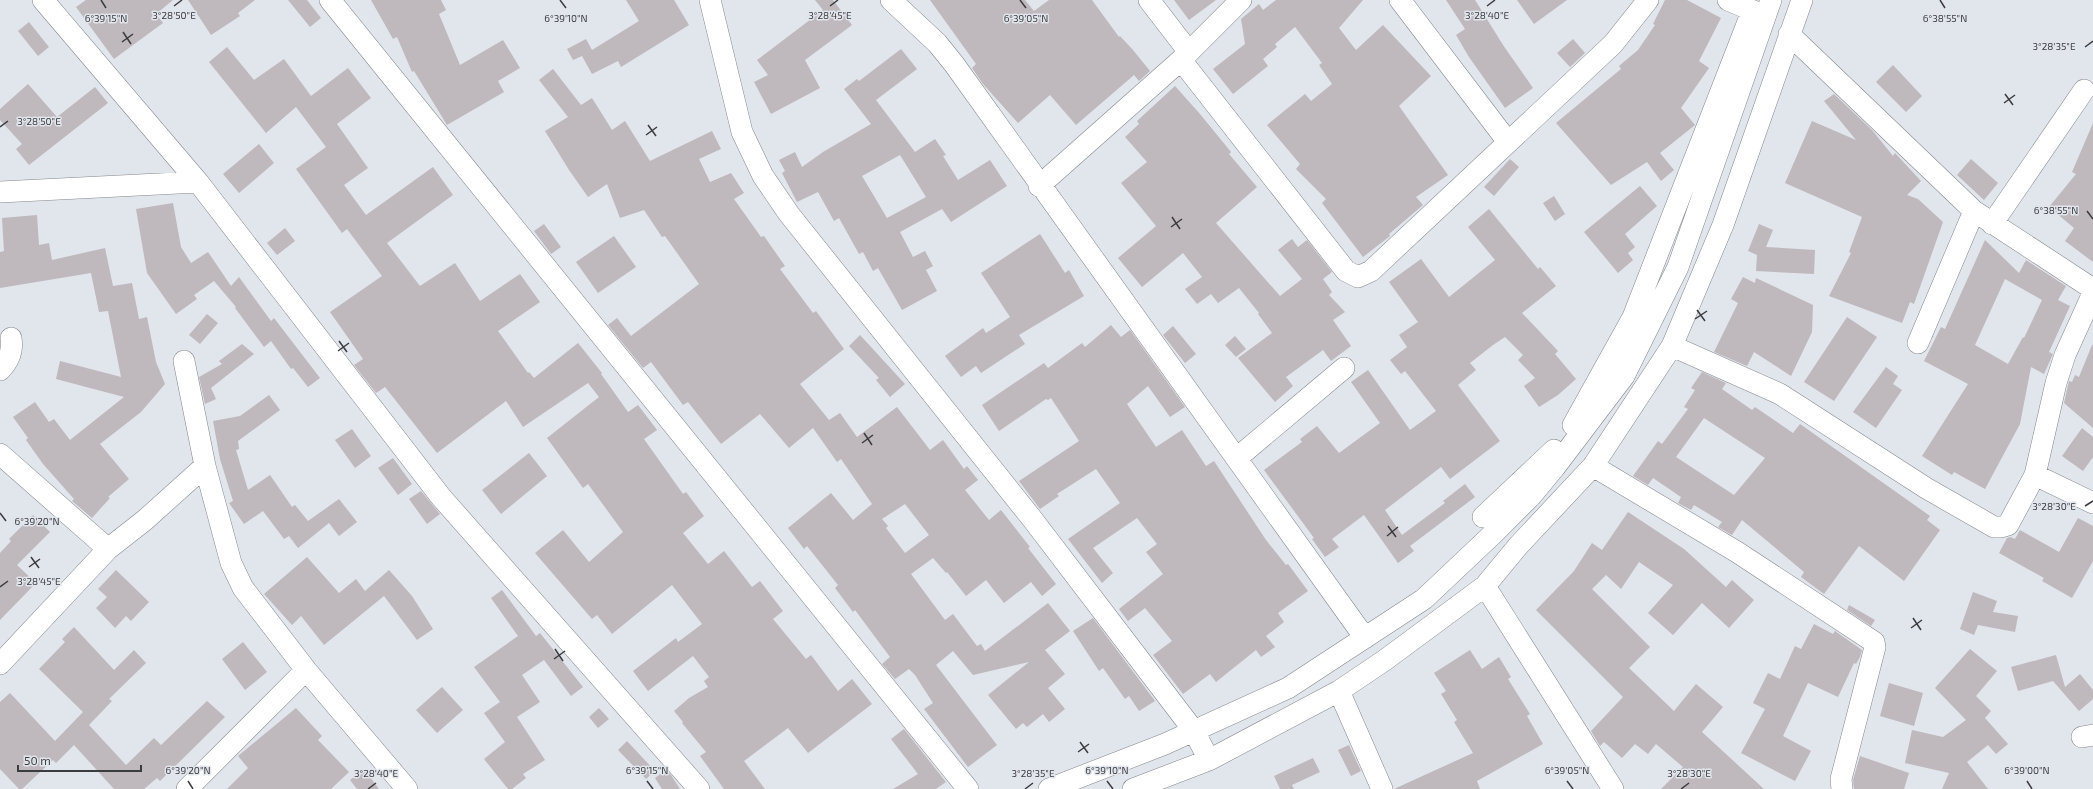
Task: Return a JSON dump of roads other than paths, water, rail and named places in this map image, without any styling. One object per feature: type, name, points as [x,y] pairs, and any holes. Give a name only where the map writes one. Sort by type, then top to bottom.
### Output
[{"type":"street","points":[[43,0],[198,182],[441,497],[700,789]]},
{"type":"street","points":[[330,0],[968,789]]},
{"type":"street","points":[[710,0],[742,132],[763,176],[789,214],[1033,520],[1194,731],[1209,760]]},
{"type":"street","points":[[891,0],[937,43],[954,64],[1039,186],[1237,458],[1365,638]]},
{"type":"street","points":[[1149,0],[1185,56],[1346,271],[1358,277],[1371,271],[1613,44],[1648,0]]},
{"type":"street","points":[[1039,186],[1185,56],[1241,0]]},
{"type":"street","points":[[1400,0],[1508,142]]},
{"type":"street","points":[[1728,0],[1763,9]]},
{"type":"street","points":[[1133,789],[1209,760],[1339,691],[1385,660],[1485,586],[1518,546],[1593,466],[1672,346],[1723,225],[1802,0]]},
{"type":"street","points":[[1049,789],[1194,731],[1288,688],[1424,599],[1495,532],[1555,467],[1624,376],[1678,267],[1763,9]]},
{"type":"street","points":[[1483,517],[1558,446],[1577,420],[1633,317],[1763,9]]},
{"type":"street","points":[[1789,34],[1974,211],[2093,289]]},
{"type":"street","points":[[1992,224],[2084,90]]},
{"type":"street","points":[[0,192],[198,182]]},
{"type":"street","points":[[1918,343],[1974,211]]},
{"type":"street","points":[[1672,346],[1780,394],[1926,488],[1994,527],[2001,527],[2008,524],[2035,475],[2060,369],[2093,293]]},
{"type":"street","points":[[0,370],[9,358],[12,346],[11,338]]},
{"type":"street","points":[[184,361],[205,466],[231,563],[243,588],[306,670],[408,789]]},
{"type":"street","points":[[1237,458],[1344,368]]},
{"type":"street","points":[[0,454],[108,549]]},
{"type":"street","points":[[0,664],[108,549],[145,520],[205,466]]},
{"type":"street","points":[[1593,466],[1737,552],[1874,642],[1875,647],[1841,779],[1842,789]]},
{"type":"street","points":[[2035,475],[2093,503]]},
{"type":"street","points":[[1485,586],[1613,789]]},
{"type":"street","points":[[187,789],[306,670]]},
{"type":"street","points":[[1339,691],[1382,789]]}]
